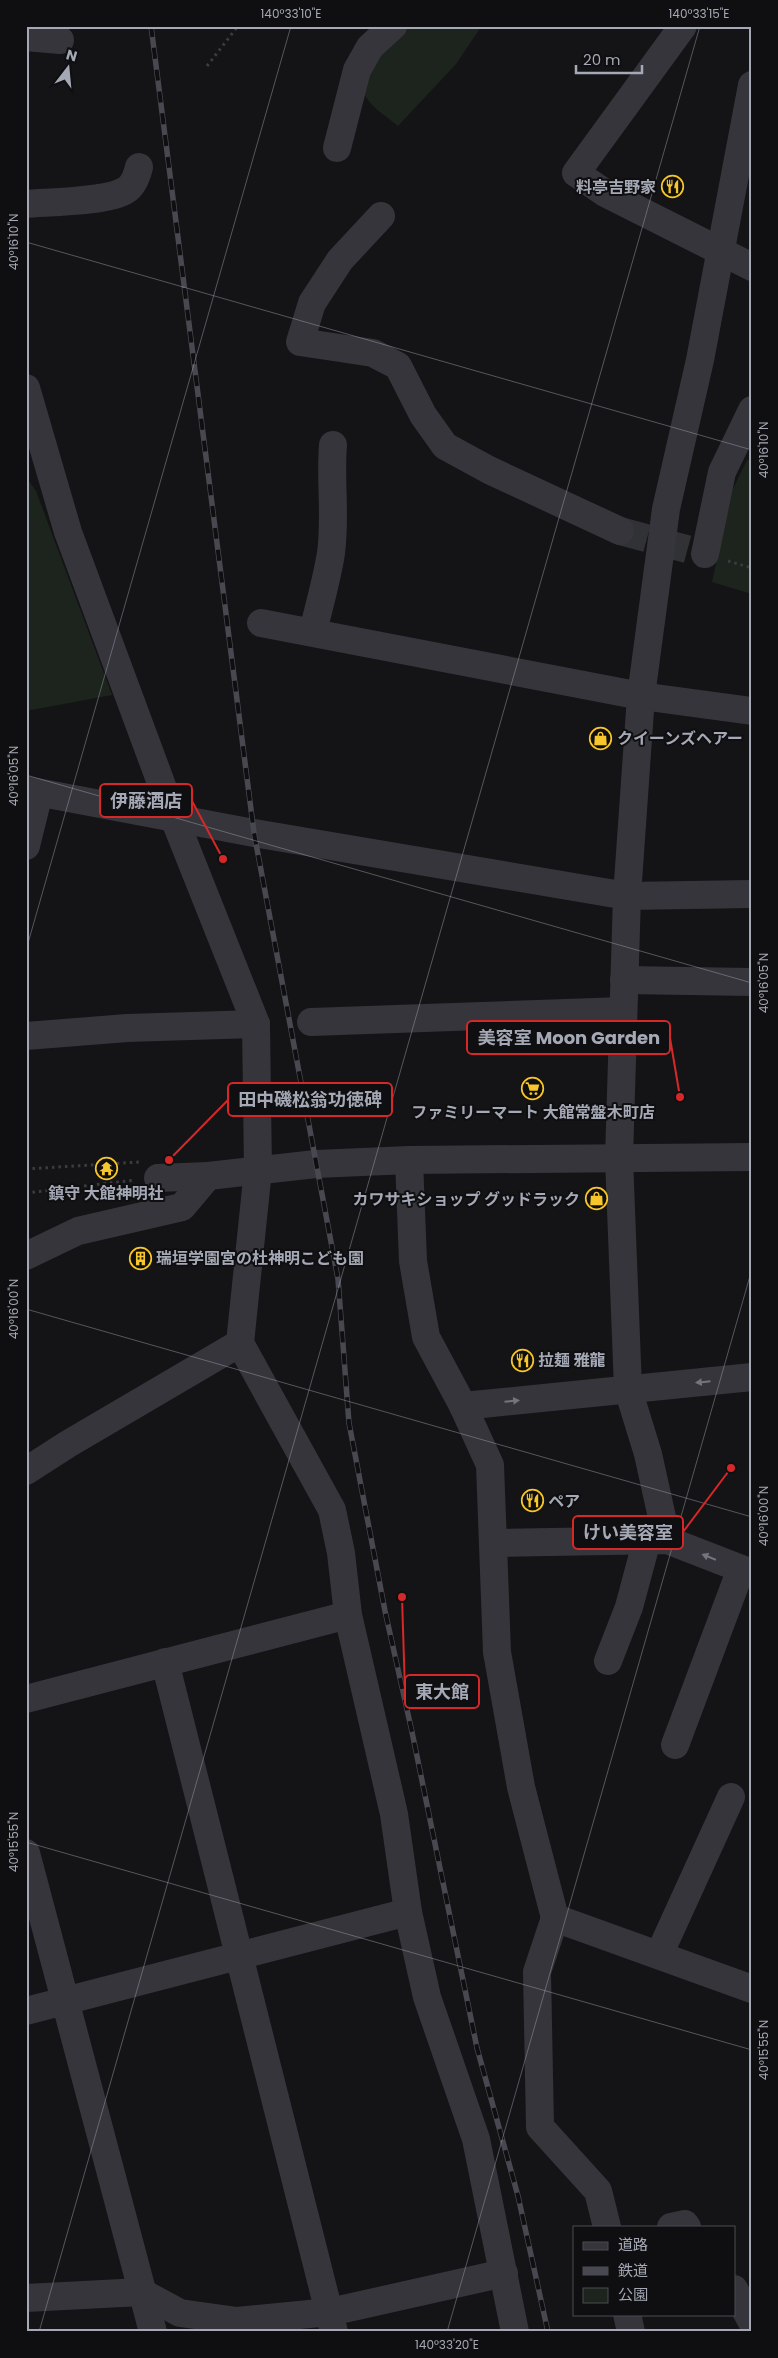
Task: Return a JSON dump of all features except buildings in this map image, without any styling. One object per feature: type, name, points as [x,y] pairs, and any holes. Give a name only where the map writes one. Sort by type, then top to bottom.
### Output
[{"type":"street","points":[[337,148],[357,70],[370,47],[393,26]]},
{"type":"street","points":[[683,26],[576,173],[605,193],[752,267]]},
{"type":"street","points":[[26,37],[60,40]]},
{"type":"street","points":[[608,1661],[628,1607],[657,1540],[648,1454],[628,1389],[619,1158],[627,896],[641,696],[666,510],[700,360],[752,85]]},
{"type":"street","points":[[26,204],[110,196],[127,190],[140,168]]},
{"type":"street","points":[[381,216],[340,260],[312,303],[300,342],[373,353],[398,366],[423,415],[445,446],[489,470],[620,531]]},
{"type":"street","points":[[26,388],[68,532],[174,818],[256,1024],[258,1170],[240,1343],[332,1510],[341,1553],[348,1615],[394,1814],[408,1912],[426,1997],[476,2138],[504,2273],[514,2332]]},
{"type":"street","points":[[705,554],[722,472],[752,410]]},
{"type":"street","points":[[313,632],[331,552],[333,444]]},
{"type":"street","points":[[261,622],[641,696],[752,711]]},
{"type":"street","points":[[26,846],[33,792],[627,896],[752,894]]},
{"type":"street","points":[[624,980],[752,982]]},
{"type":"street","points":[[311,1022],[623,1012]]},
{"type":"street","points":[[26,1036],[127,1028],[256,1024]]},
{"type":"street","points":[[158,1178],[208,1176],[316,1164],[409,1160],[752,1157]]},
{"type":"street","points":[[409,1160],[412,1261],[426,1337],[463,1406],[490,1465],[497,1652],[521,1787],[555,1918],[536,1972],[540,2127],[598,2191],[607,2226]]},
{"type":"street","points":[[26,1256],[78,1231],[182,1207],[208,1176]]},
{"type":"street","points":[[26,1472],[68,1444],[240,1343]]},
{"type":"street","points":[[463,1406],[752,1377]]},
{"type":"street","points":[[26,1451],[68,1444]]},
{"type":"street","points":[[494,1543],[657,1540],[746,1571],[675,1744]]},
{"type":"street","points":[[26,1699],[348,1615]]},
{"type":"street","points":[[165,1662],[332,2322]]},
{"type":"street","points":[[659,1955],[731,1798]]},
{"type":"street","points":[[26,1853],[152,2332]]},
{"type":"street","points":[[26,2011],[408,1912]]},
{"type":"street","points":[[555,1918],[752,1989]]},
{"type":"street","points":[[26,2298],[141,2292],[180,2313],[237,2321],[332,2322],[504,2273]]},
{"type":"street","points":[[736,2293],[752,2322]]},
{"type":"street","points":[[627,2316],[631,2332]]},
{"type":"path","points":[[207,66],[238,26]]},
{"type":"path","points":[[26,1170],[158,1160],[158,1178],[26,1193]]},
{"type":"green space","points":[[407,26],[481,27],[456,64],[398,126],[376,109],[366,97],[363,76],[367,66],[374,57]]},
{"type":"green space","points":[[747,460],[752,461],[752,594],[712,582],[732,491]]},
{"type":"green space","points":[[26,477],[36,491],[112,695],[26,711]]},
{"type":"tunnel","points":[[620,531],[705,554]]},
{"type":"railway","points":[[151,26],[254,833],[338,1279],[349,1423],[385,1611],[477,2048],[518,2196],[548,2332]]},
{"type":"place","name":"料亭吉野家","points":[[672,187]]},
{"type":"place","name":"クイーンズヘアー","points":[[601,738]]},
{"type":"place","name":"伊藤酒店","points":[[223,859]]},
{"type":"place","name":"ファミリーマート 大館常盤木町店","points":[[533,1088]]},
{"type":"place","name":"美容室 Moon Garden","points":[[680,1097]]},
{"type":"place","name":"田中磯松翁功徳碑","points":[[169,1160]]},
{"type":"place","name":"鎮守 大館神明社","points":[[106,1169]]},
{"type":"place","name":"カワサキショップ グッドラック","points":[[596,1199]]},
{"type":"place","name":"瑞垣学園宮の杜神明こども園","points":[[140,1258]]},
{"type":"place","name":"拉麺 雅龍","points":[[522,1360]]},
{"type":"place","name":"けい美容室","points":[[731,1468]]},
{"type":"place","name":"ペア","points":[[532,1501]]},
{"type":"place","name":"東大館","points":[[402,1597]]}]
